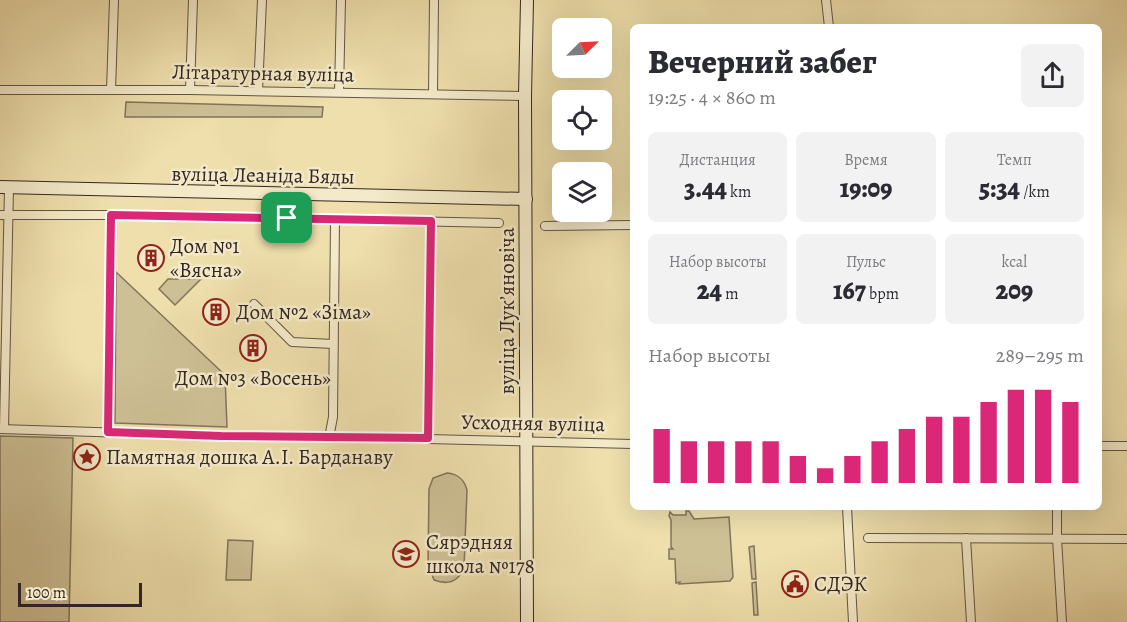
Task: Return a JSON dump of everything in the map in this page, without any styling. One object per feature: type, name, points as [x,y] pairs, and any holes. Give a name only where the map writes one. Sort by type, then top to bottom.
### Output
[{"type":"main road","name":"вуліца Лукʼяновіча","points":[[527,0],[525,96],[527,622]]},
{"type":"main road","name":"вуліца Леаніда Бяды","points":[[5,187],[526,199]]},
{"type":"street","points":[[111,90],[114,0]]},
{"type":"street","points":[[190,90],[193,0]]},
{"type":"street","points":[[258,91],[262,0]]},
{"type":"street","points":[[339,92],[341,0]]},
{"type":"street","points":[[433,94],[434,0]]},
{"type":"street","points":[[826,0],[829,24]]},
{"type":"street","name":"Літаратурная вуліца","points":[[0,90],[190,90],[525,96]]},
{"type":"street","points":[[2,429],[5,187]]},
{"type":"street","points":[[4,215],[499,223]]},
{"type":"street","points":[[108,432],[111,215]]},
{"type":"street","points":[[329,438],[333,417],[334,220]]},
{"type":"street","points":[[428,438],[431,221]]},
{"type":"street","points":[[545,226],[630,225]]},
{"type":"street","points":[[254,304],[292,342],[333,344]]},
{"type":"street","name":"Усходняя вуліца","points":[[2,429],[630,444]]},
{"type":"street","points":[[1102,446],[1127,446]]},
{"type":"street","points":[[847,510],[853,622]]},
{"type":"street","points":[[1057,510],[1062,622]]},
{"type":"street","points":[[868,538],[1127,539]]},
{"type":"street","points":[[966,538],[971,622]]},
{"type":"shaded area","points":[[126,102],[323,107],[322,117],[125,117]]},
{"type":"shaded area","points":[[116,272],[225,375],[227,427],[115,423]]},
{"type":"shaded area","points":[[168,279],[201,279],[175,305],[159,289]]},
{"type":"shaded area","points":[[0,436],[73,438],[69,622],[0,622]]},
{"type":"shaded area","points":[[447,473],[460,478],[467,490],[464,568],[462,573],[452,581],[443,582],[434,580],[428,564],[429,489],[433,478]]},
{"type":"shaded area","points":[[686,511],[689,511],[694,519],[729,517],[733,577],[730,581],[676,583],[675,559],[669,559],[669,549],[673,549],[669,516],[670,512],[673,515],[686,515]]},
{"type":"shaded area","points":[[228,540],[253,541],[251,580],[226,580]]},
{"type":"shaded area","points":[[754,546],[756,579],[752,579],[749,547]]},
{"type":"shaded area","points":[[756,582],[758,615],[754,615],[752,583]]},
{"type":"place","name":"Дом №1 «Вясна»","points":[[151,258]]},
{"type":"place","name":"Дом №2 «Зіма»","points":[[216,312]]},
{"type":"place","name":"Дом №3 «Восень»","points":[[253,348]]},
{"type":"place","name":"Памятная дошка А.І. Барданаву","points":[[87,457]]},
{"type":"place","name":"Сярэдняя школа №178","points":[[406,554]]},
{"type":"place","name":"СДЭК","points":[[795,584]]},
{"type":"route","points":[[111,215],[287,218],[431,221],[428,438],[221,436],[108,432],[111,215]]}]
